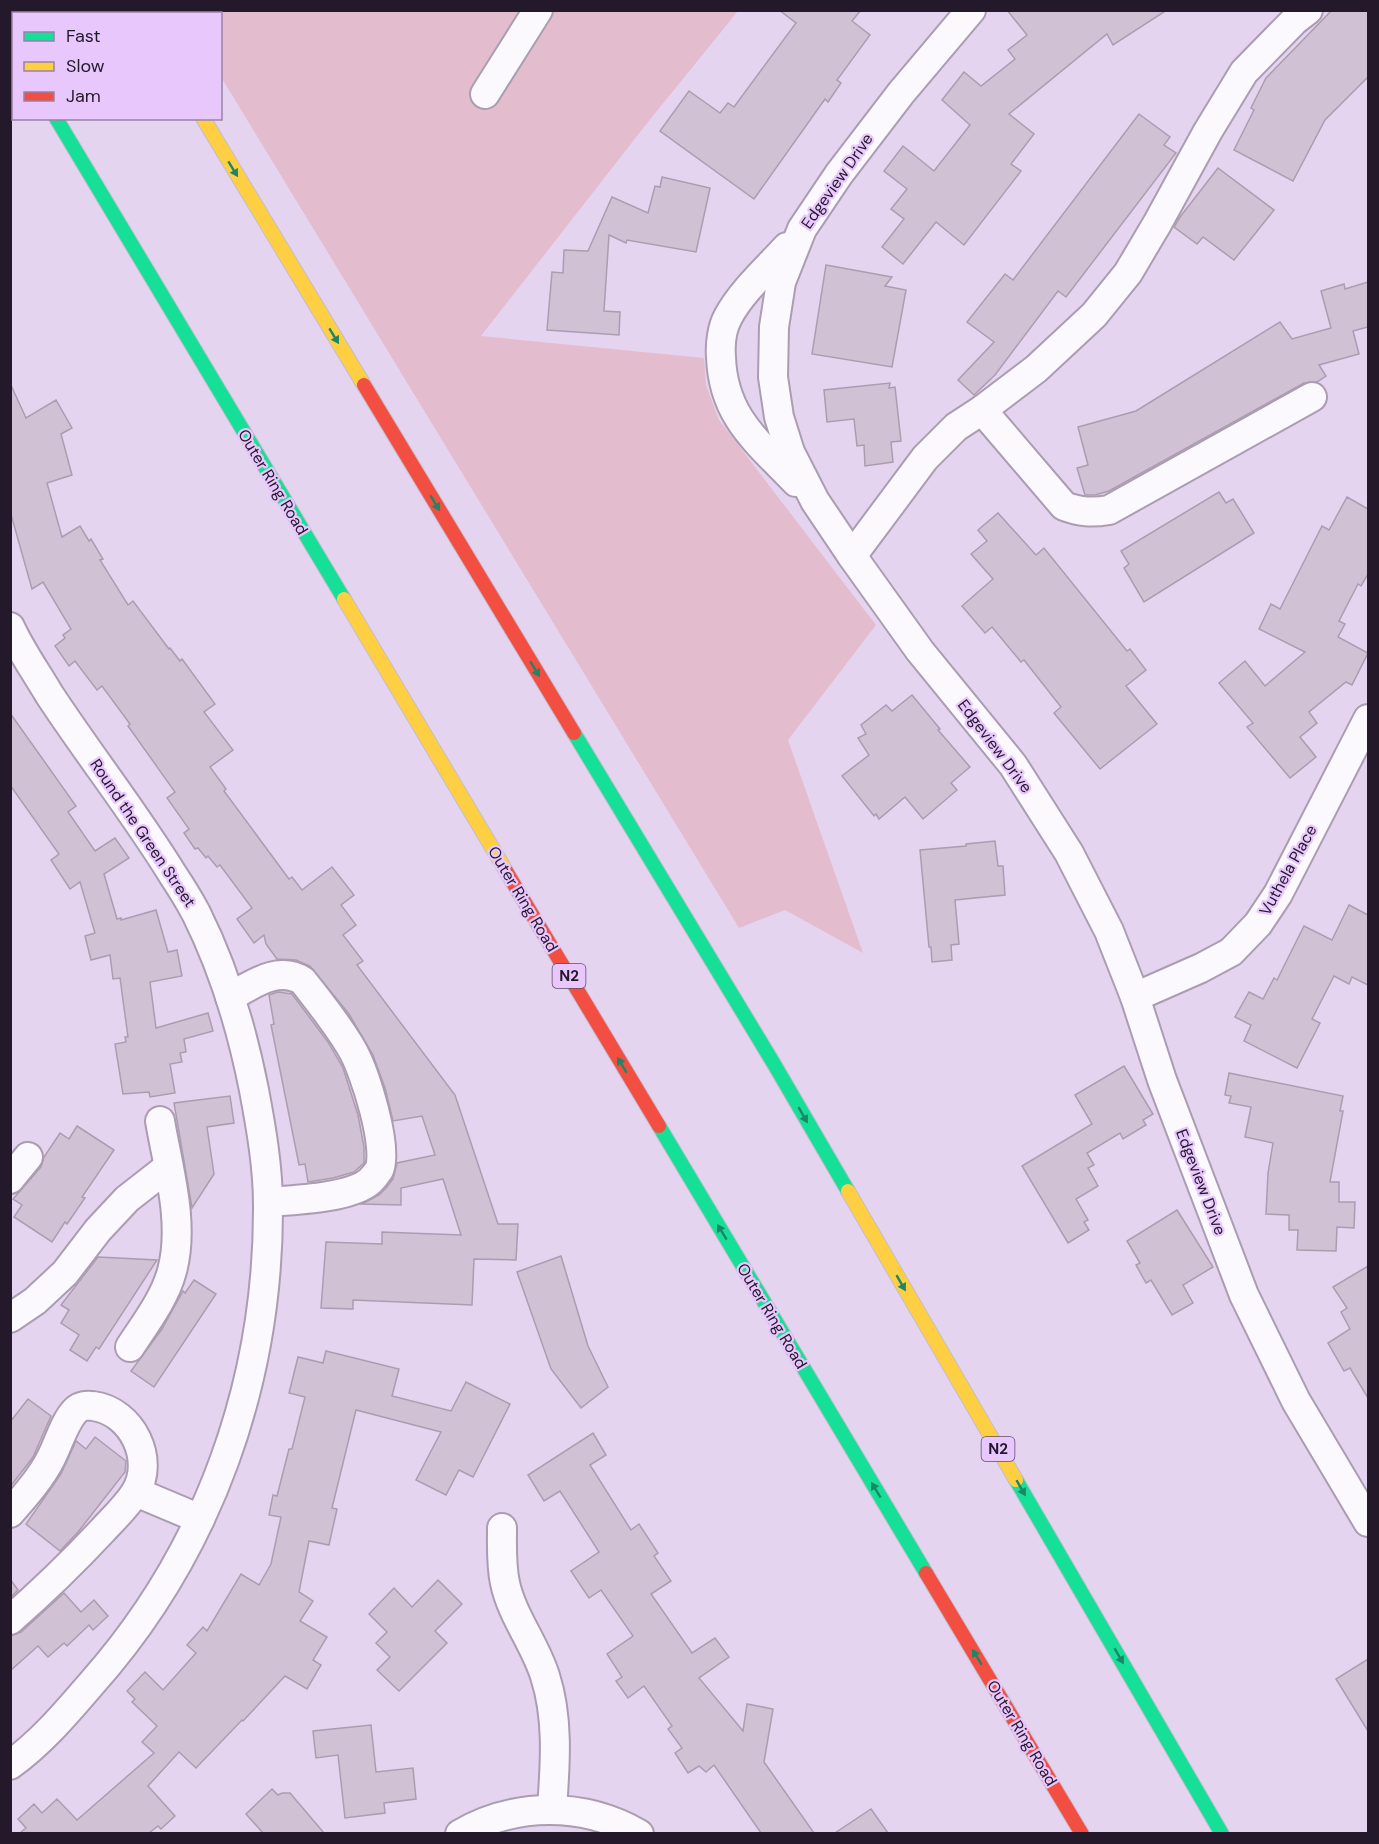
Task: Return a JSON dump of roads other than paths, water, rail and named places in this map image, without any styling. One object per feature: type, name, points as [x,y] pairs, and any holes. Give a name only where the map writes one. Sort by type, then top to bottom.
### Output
[{"type":"highway","name":"Outer Ring Road","points":[[57,120],[1082,1833]]},
{"type":"highway","name":"N2","points":[[204,120],[774,1064],[1222,1833]]},
{"type":"street","points":[[485,94],[538,10]]},
{"type":"street","name":"Edgeview Drive","points":[[971,10],[901,93],[839,174],[802,229],[781,282],[774,327],[773,377],[779,417],[790,452],[815,501],[920,651],[1013,765],[1069,853],[1109,931],[1135,997],[1162,1080],[1244,1295],[1296,1401],[1368,1522]]},
{"type":"street","points":[[852,556],[925,458],[956,427],[1036,369],[1101,307],[1128,273],[1208,130],[1244,72],[1295,20],[1308,10]]},
{"type":"street","points":[[802,229],[727,318],[720,345],[721,373],[727,397],[740,420],[815,501]]},
{"type":"street","points":[[982,410],[1064,506],[1079,512],[1094,513],[1109,510],[1312,397]]},
{"type":"street","name":"Round the Green Street","points":[[10,627],[20,647],[70,725],[159,853],[196,912],[222,971],[245,1044],[256,1100],[268,1202],[265,1286],[255,1354],[236,1433],[207,1506],[165,1587],[121,1651],[53,1728],[10,1766]]},
{"type":"street","name":"Vuthela Place","points":[[1135,997],[1232,952],[1258,924],[1278,894],[1368,719]]},
{"type":"street","points":[[230,997],[274,975],[295,976],[303,981],[354,1052],[374,1108],[381,1142],[379,1170],[369,1182],[354,1190],[303,1199],[268,1202]]},
{"type":"street","points":[[130,1347],[158,1303],[172,1271],[176,1241],[175,1208],[160,1121]]},
{"type":"street","points":[[10,1179],[28,1157]]},
{"type":"street","points":[[10,1318],[35,1301],[65,1272],[98,1230],[127,1199],[168,1167]]},
{"type":"street","points":[[10,1513],[26,1496],[50,1461],[70,1417],[78,1408],[89,1406],[103,1408],[118,1416],[132,1430],[143,1465],[136,1492],[77,1558],[10,1620]]},
{"type":"street","points":[[136,1492],[200,1519]]},
{"type":"street","points":[[502,1528],[505,1584],[545,1675],[552,1701],[555,1740],[552,1809]]},
{"type":"street","points":[[460,1833],[508,1814],[552,1809],[583,1813],[609,1820],[639,1833]]}]
